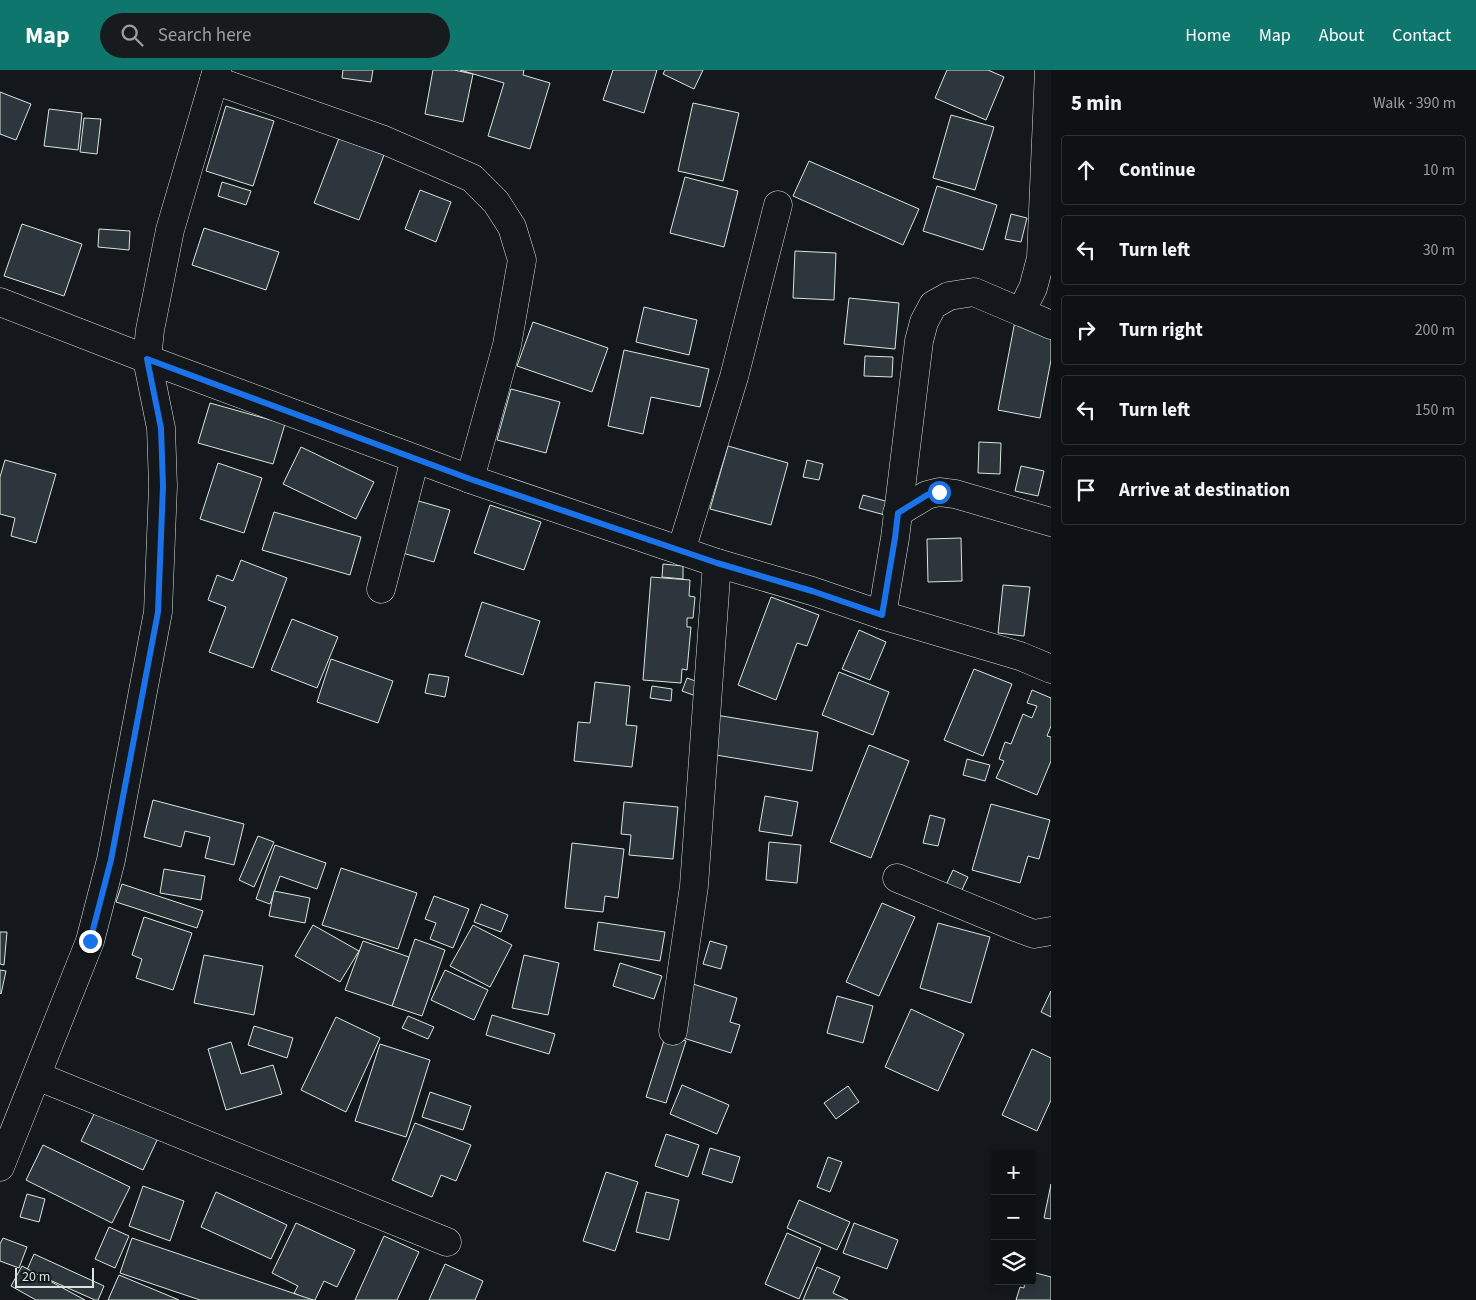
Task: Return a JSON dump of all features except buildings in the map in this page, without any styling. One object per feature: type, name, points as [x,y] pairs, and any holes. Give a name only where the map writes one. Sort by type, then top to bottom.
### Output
[{"type":"street","points":[[1021,312],[1033,288],[1041,258],[1049,70]]},
{"type":"street","points":[[0,1168],[90,941],[111,860],[158,612],[163,486],[161,428],[147,359],[150,330],[170,230],[215,75],[384,140],[472,178],[496,202],[512,227],[522,260],[506,344],[470,479]]},
{"type":"street","points":[[681,551],[734,377],[778,205]]},
{"type":"street","points":[[882,615],[895,538],[919,341],[924,322],[933,305],[949,296],[974,292],[1051,325]]},
{"type":"street","points":[[0,302],[147,359],[470,479],[717,563],[1020,656],[1051,669]]},
{"type":"street","points":[[381,589],[415,459]]},
{"type":"street","points":[[898,513],[927,495],[939,492],[955,494],[1051,522]]},
{"type":"street","points":[[673,1031],[694,886],[717,563]]},
{"type":"street","points":[[897,878],[1034,934],[1051,931]]},
{"type":"street","points":[[36,1076],[447,1242]]},
{"type":"route","points":[[90,941],[111,860],[158,612],[163,486],[161,428],[147,359],[470,479],[717,563],[812,591],[882,615],[898,513],[927,495],[939,492]]}]
